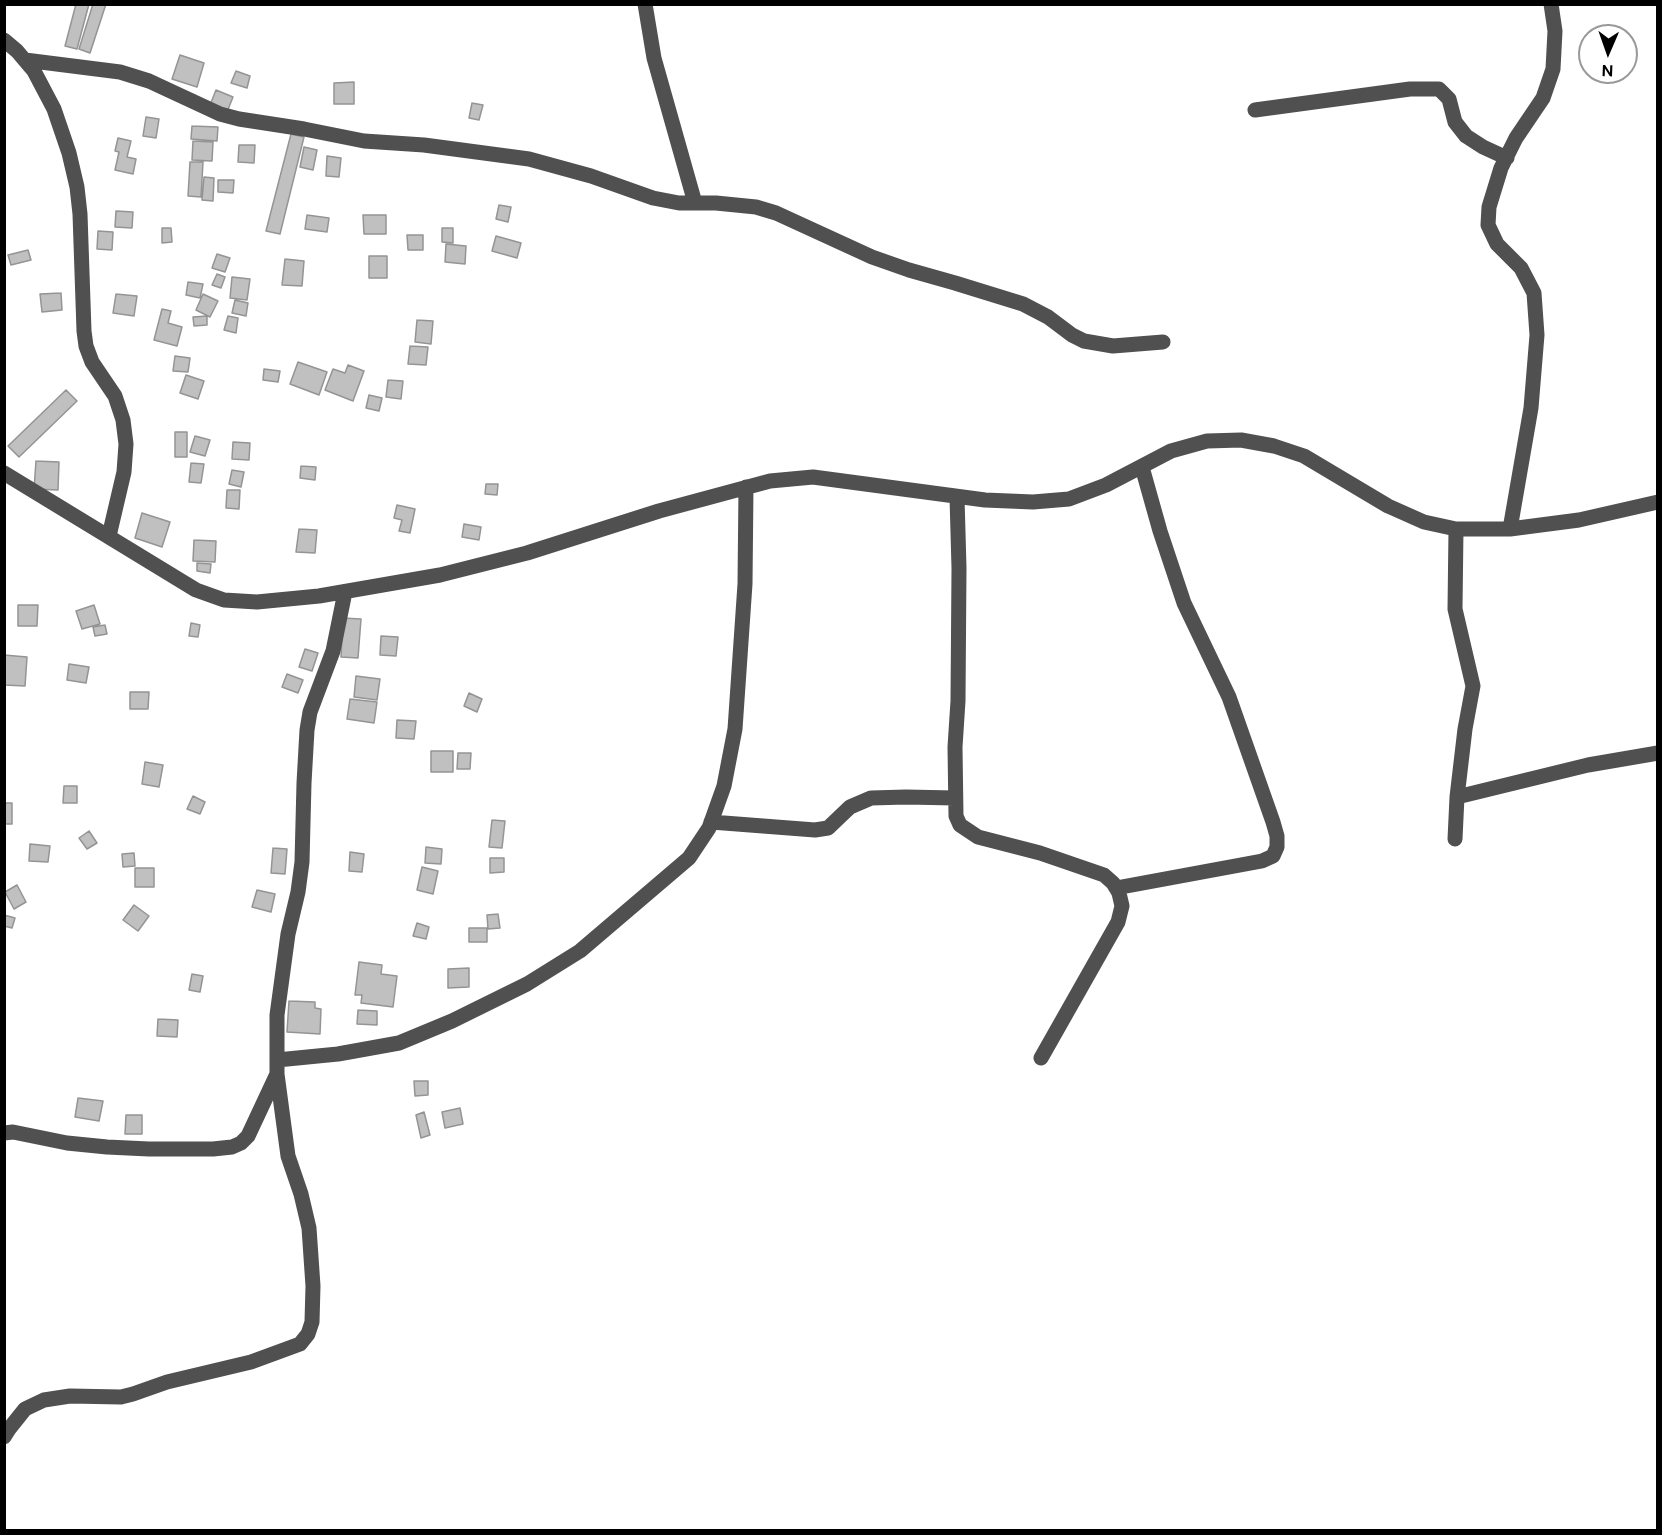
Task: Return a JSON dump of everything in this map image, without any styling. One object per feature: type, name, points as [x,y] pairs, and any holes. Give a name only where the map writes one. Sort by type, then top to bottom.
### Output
[{"type":"street","points":[[645,4],[654,58],[695,203]]},
{"type":"street","points":[[1510,529],[1531,408],[1537,335],[1534,293],[1521,268],[1497,244],[1488,225],[1489,207],[1502,168],[1516,138],[1543,98],[1553,69],[1555,31],[1551,4]]},
{"type":"street","points":[[4,40],[34,71],[54,109],[69,153],[77,187],[86,346],[92,362],[115,396],[123,420],[126,444],[124,472],[109,536]]},
{"type":"street","points":[[25,60],[120,72],[149,81],[220,114],[239,119],[364,141],[424,145],[529,159],[591,176],[654,198],[679,203],[716,203],[756,207],[776,213],[872,257],[1023,304],[1048,317],[1084,341],[1113,346],[1163,342]]},
{"type":"street","points":[[1255,110],[1410,89],[1439,89],[1449,99],[1455,122],[1466,136],[1507,158]]},
{"type":"street","points":[[4,473],[196,590],[224,600],[257,602],[345,592],[440,575],[527,553],[659,511],[770,481],[813,477],[986,500],[1033,502],[1069,499],[1106,485],[1171,451],[1207,441],[1241,440],[1274,446],[1304,456],[1388,506],[1424,522],[1456,529],[1510,529],[1579,520],[1658,502]]},
{"type":"street","points":[[1116,888],[1262,861],[1273,856],[1277,847],[1273,822],[1229,697],[1184,603],[1142,467]]},
{"type":"street","points":[[277,1067],[399,1043],[452,1021],[527,984],[580,951],[688,858],[709,828],[724,786],[735,729],[745,584],[746,487]]},
{"type":"street","points":[[957,497],[959,568],[955,747],[956,816],[960,825],[978,837],[1040,853],[1104,875],[1119,893],[1122,906],[1118,922],[1041,1058]]},
{"type":"street","points":[[1455,839],[1457,796],[1473,686],[1455,609],[1456,529]]},
{"type":"street","points":[[4,1437],[25,1409],[44,1400],[70,1396],[121,1397],[133,1394],[167,1382],[251,1362],[300,1344],[308,1334],[312,1322],[309,1228],[302,1194],[288,1156],[277,1067],[277,1015],[288,934],[302,862],[307,730],[310,712],[333,651],[345,592]]},
{"type":"street","points":[[1457,796],[1588,765],[1658,753]]},
{"type":"street","points":[[711,822],[815,830],[828,828],[850,807],[871,798],[955,798]]},
{"type":"street","points":[[4,1133],[13,1132],[67,1143],[107,1147],[202,1149],[232,1147],[241,1143],[248,1136],[277,1067]]},
{"type":"building","points":[[76,4],[89,4],[77,49],[65,46]]},
{"type":"building","points":[[93,4],[106,4],[90,53],[79,49]]},
{"type":"building","points":[[180,55],[204,63],[197,87],[172,79]]},
{"type":"building","points":[[236,71],[250,76],[247,88],[231,83]]},
{"type":"building","points":[[354,82],[354,104],[334,104],[334,83]]},
{"type":"building","points":[[216,90],[233,97],[227,112],[210,105]]},
{"type":"building","points":[[472,103],[483,105],[479,120],[469,118]]},
{"type":"building","points":[[146,117],[159,119],[156,138],[143,136]]},
{"type":"building","points":[[192,126],[218,127],[217,141],[191,139]]},
{"type":"building","points":[[291,134],[304,137],[280,234],[266,231]]},
{"type":"building","points":[[118,138],[131,141],[127,157],[136,159],[133,174],[115,170],[119,152],[115,151]]},
{"type":"building","points":[[193,141],[213,142],[212,161],[192,160]]},
{"type":"building","points":[[239,145],[255,145],[254,163],[238,162]]},
{"type":"building","points":[[304,147],[317,150],[313,170],[300,167]]},
{"type":"building","points":[[327,156],[341,158],[339,177],[326,176]]},
{"type":"building","points":[[190,162],[203,162],[201,197],[188,196]]},
{"type":"building","points":[[204,177],[214,178],[213,201],[202,200]]},
{"type":"building","points":[[218,180],[234,180],[233,193],[218,192]]},
{"type":"building","points":[[499,205],[511,207],[508,222],[496,219]]},
{"type":"building","points":[[116,211],[133,212],[132,228],[115,227]]},
{"type":"building","points":[[307,215],[329,218],[327,232],[305,229]]},
{"type":"building","points":[[363,215],[386,215],[386,234],[364,234]]},
{"type":"building","points":[[162,228],[171,228],[172,242],[162,243]]},
{"type":"building","points":[[442,228],[453,228],[453,243],[442,242]]},
{"type":"building","points":[[98,231],[113,232],[112,250],[97,249]]},
{"type":"building","points":[[407,235],[423,235],[423,250],[408,250]]},
{"type":"building","points":[[496,236],[521,243],[517,258],[492,251]]},
{"type":"building","points":[[446,244],[466,246],[465,264],[445,262]]},
{"type":"building","points":[[28,250],[31,260],[11,265],[8,255]]},
{"type":"building","points":[[217,254],[230,258],[225,272],[212,268]]},
{"type":"building","points":[[369,256],[387,256],[387,278],[369,278]]},
{"type":"building","points":[[285,259],[304,261],[302,286],[282,285]]},
{"type":"building","points":[[217,274],[225,277],[221,288],[212,285]]},
{"type":"building","points":[[232,277],[250,279],[247,300],[230,298]]},
{"type":"building","points":[[188,282],[203,284],[200,298],[186,295]]},
{"type":"building","points":[[61,293],[62,310],[42,312],[40,294]]},
{"type":"building","points":[[116,294],[137,296],[134,316],[113,313]]},
{"type":"building","points":[[203,294],[218,301],[210,317],[196,310]]},
{"type":"building","points":[[235,300],[248,303],[246,316],[232,313]]},
{"type":"building","points":[[162,309],[171,311],[168,323],[182,327],[177,346],[154,340]]},
{"type":"building","points":[[207,316],[207,325],[194,326],[193,317]]},
{"type":"building","points":[[228,316],[238,318],[236,333],[224,330]]},
{"type":"building","points":[[417,320],[433,321],[431,344],[415,342]]},
{"type":"building","points":[[410,346],[428,347],[426,365],[408,364]]},
{"type":"building","points":[[175,356],[190,358],[188,372],[173,371]]},
{"type":"building","points":[[298,362],[327,372],[319,395],[290,384]]},
{"type":"building","points":[[348,365],[364,371],[353,401],[325,390],[333,369],[345,373]]},
{"type":"building","points":[[264,369],[280,371],[278,382],[263,380]]},
{"type":"building","points":[[186,375],[204,381],[198,399],[180,393]]},
{"type":"building","points":[[388,380],[403,381],[401,399],[386,397]]},
{"type":"building","points":[[66,390],[77,401],[19,457],[8,446]]},
{"type":"building","points":[[369,395],[382,398],[379,411],[366,408]]},
{"type":"building","points":[[175,432],[187,432],[187,457],[175,457]]},
{"type":"building","points":[[195,436],[210,440],[205,456],[190,452]]},
{"type":"building","points":[[233,442],[250,443],[249,460],[232,459]]},
{"type":"building","points":[[36,461],[59,462],[58,490],[34,489]]},
{"type":"building","points":[[191,463],[204,464],[201,483],[189,482]]},
{"type":"building","points":[[301,466],[316,467],[315,480],[300,478]]},
{"type":"building","points":[[232,470],[244,472],[241,487],[229,484]]},
{"type":"building","points":[[486,484],[498,484],[497,495],[485,494]]},
{"type":"building","points":[[227,490],[240,490],[239,509],[226,508]]},
{"type":"building","points":[[397,505],[415,509],[410,533],[399,531],[402,520],[394,518]]},
{"type":"building","points":[[142,513],[170,522],[162,547],[135,538]]},
{"type":"building","points":[[464,524],[481,527],[479,540],[462,537]]},
{"type":"building","points":[[299,529],[317,530],[315,553],[296,552]]},
{"type":"building","points":[[194,540],[216,541],[215,562],[193,561]]},
{"type":"building","points":[[197,563],[211,564],[210,573],[197,571]]},
{"type":"building","points":[[18,605],[38,605],[37,626],[18,626]]},
{"type":"building","points":[[94,605],[100,624],[82,629],[76,611]]},
{"type":"building","points":[[343,618],[361,619],[358,658],[341,657]]},
{"type":"building","points":[[191,623],[200,625],[198,637],[189,636]]},
{"type":"building","points":[[105,625],[107,634],[95,636],[93,627]]},
{"type":"building","points":[[381,636],[398,637],[396,656],[380,655]]},
{"type":"building","points":[[305,649],[318,653],[312,671],[299,667]]},
{"type":"building","points":[[4,655],[27,657],[25,686],[4,685]]},
{"type":"building","points":[[69,664],[89,667],[86,683],[67,680]]},
{"type":"building","points":[[287,674],[303,680],[298,693],[282,687]]},
{"type":"building","points":[[356,676],[380,679],[377,700],[354,697]]},
{"type":"building","points":[[130,692],[149,692],[148,709],[130,709]]},
{"type":"building","points":[[469,693],[482,699],[477,712],[464,706]]},
{"type":"building","points":[[350,699],[377,702],[374,723],[347,719]]},
{"type":"building","points":[[397,720],[416,721],[414,739],[396,738]]},
{"type":"building","points":[[431,751],[453,751],[453,772],[431,772]]},
{"type":"building","points":[[458,753],[471,753],[470,769],[457,769]]},
{"type":"building","points":[[145,762],[163,765],[159,787],[142,784]]},
{"type":"building","points":[[64,786],[77,786],[77,803],[63,803]]},
{"type":"building","points":[[193,796],[205,802],[200,814],[187,809]]},
{"type":"building","points":[[4,803],[12,803],[12,824],[4,824]]},
{"type":"building","points":[[492,820],[505,821],[502,848],[489,847]]},
{"type":"building","points":[[89,831],[97,843],[87,849],[79,838]]},
{"type":"building","points":[[30,844],[50,846],[48,862],[29,861]]},
{"type":"building","points":[[426,847],[442,849],[441,864],[425,863]]},
{"type":"building","points":[[273,848],[287,849],[285,874],[271,873]]},
{"type":"building","points":[[350,852],[364,854],[362,872],[349,871]]},
{"type":"building","points":[[134,853],[135,866],[123,867],[122,854]]},
{"type":"building","points":[[490,858],[504,858],[504,872],[490,873]]},
{"type":"building","points":[[422,867],[438,871],[433,894],[417,890]]},
{"type":"building","points":[[135,868],[154,868],[154,887],[135,887]]},
{"type":"building","points":[[17,885],[26,902],[14,909],[5,892]]},
{"type":"building","points":[[257,890],[275,894],[271,912],[252,907]]},
{"type":"building","points":[[134,905],[149,916],[138,931],[123,920]]},
{"type":"building","points":[[498,914],[500,928],[488,929],[487,915]]},
{"type":"building","points":[[4,915],[15,918],[12,928],[4,926]]},
{"type":"building","points":[[417,923],[429,927],[426,939],[413,936]]},
{"type":"building","points":[[469,928],[487,928],[487,942],[469,942]]},
{"type":"building","points":[[359,962],[382,965],[381,974],[397,976],[393,1007],[361,1003],[362,995],[355,995]]},
{"type":"building","points":[[469,968],[469,987],[448,988],[448,969]]},
{"type":"building","points":[[192,974],[203,976],[200,992],[189,990]]},
{"type":"building","points":[[289,1001],[315,1002],[315,1008],[321,1009],[320,1034],[287,1032]]},
{"type":"building","points":[[358,1010],[377,1011],[377,1025],[357,1024]]},
{"type":"building","points":[[158,1019],[178,1020],[177,1037],[157,1036]]},
{"type":"building","points":[[414,1081],[428,1081],[428,1095],[415,1096]]},
{"type":"building","points":[[78,1098],[103,1101],[99,1121],[75,1117]]},
{"type":"building","points":[[460,1108],[463,1124],[445,1128],[442,1112]]},
{"type":"building","points":[[424,1112],[430,1135],[421,1138],[416,1115]]},
{"type":"building","points":[[126,1115],[142,1115],[142,1134],[125,1134]]}]
